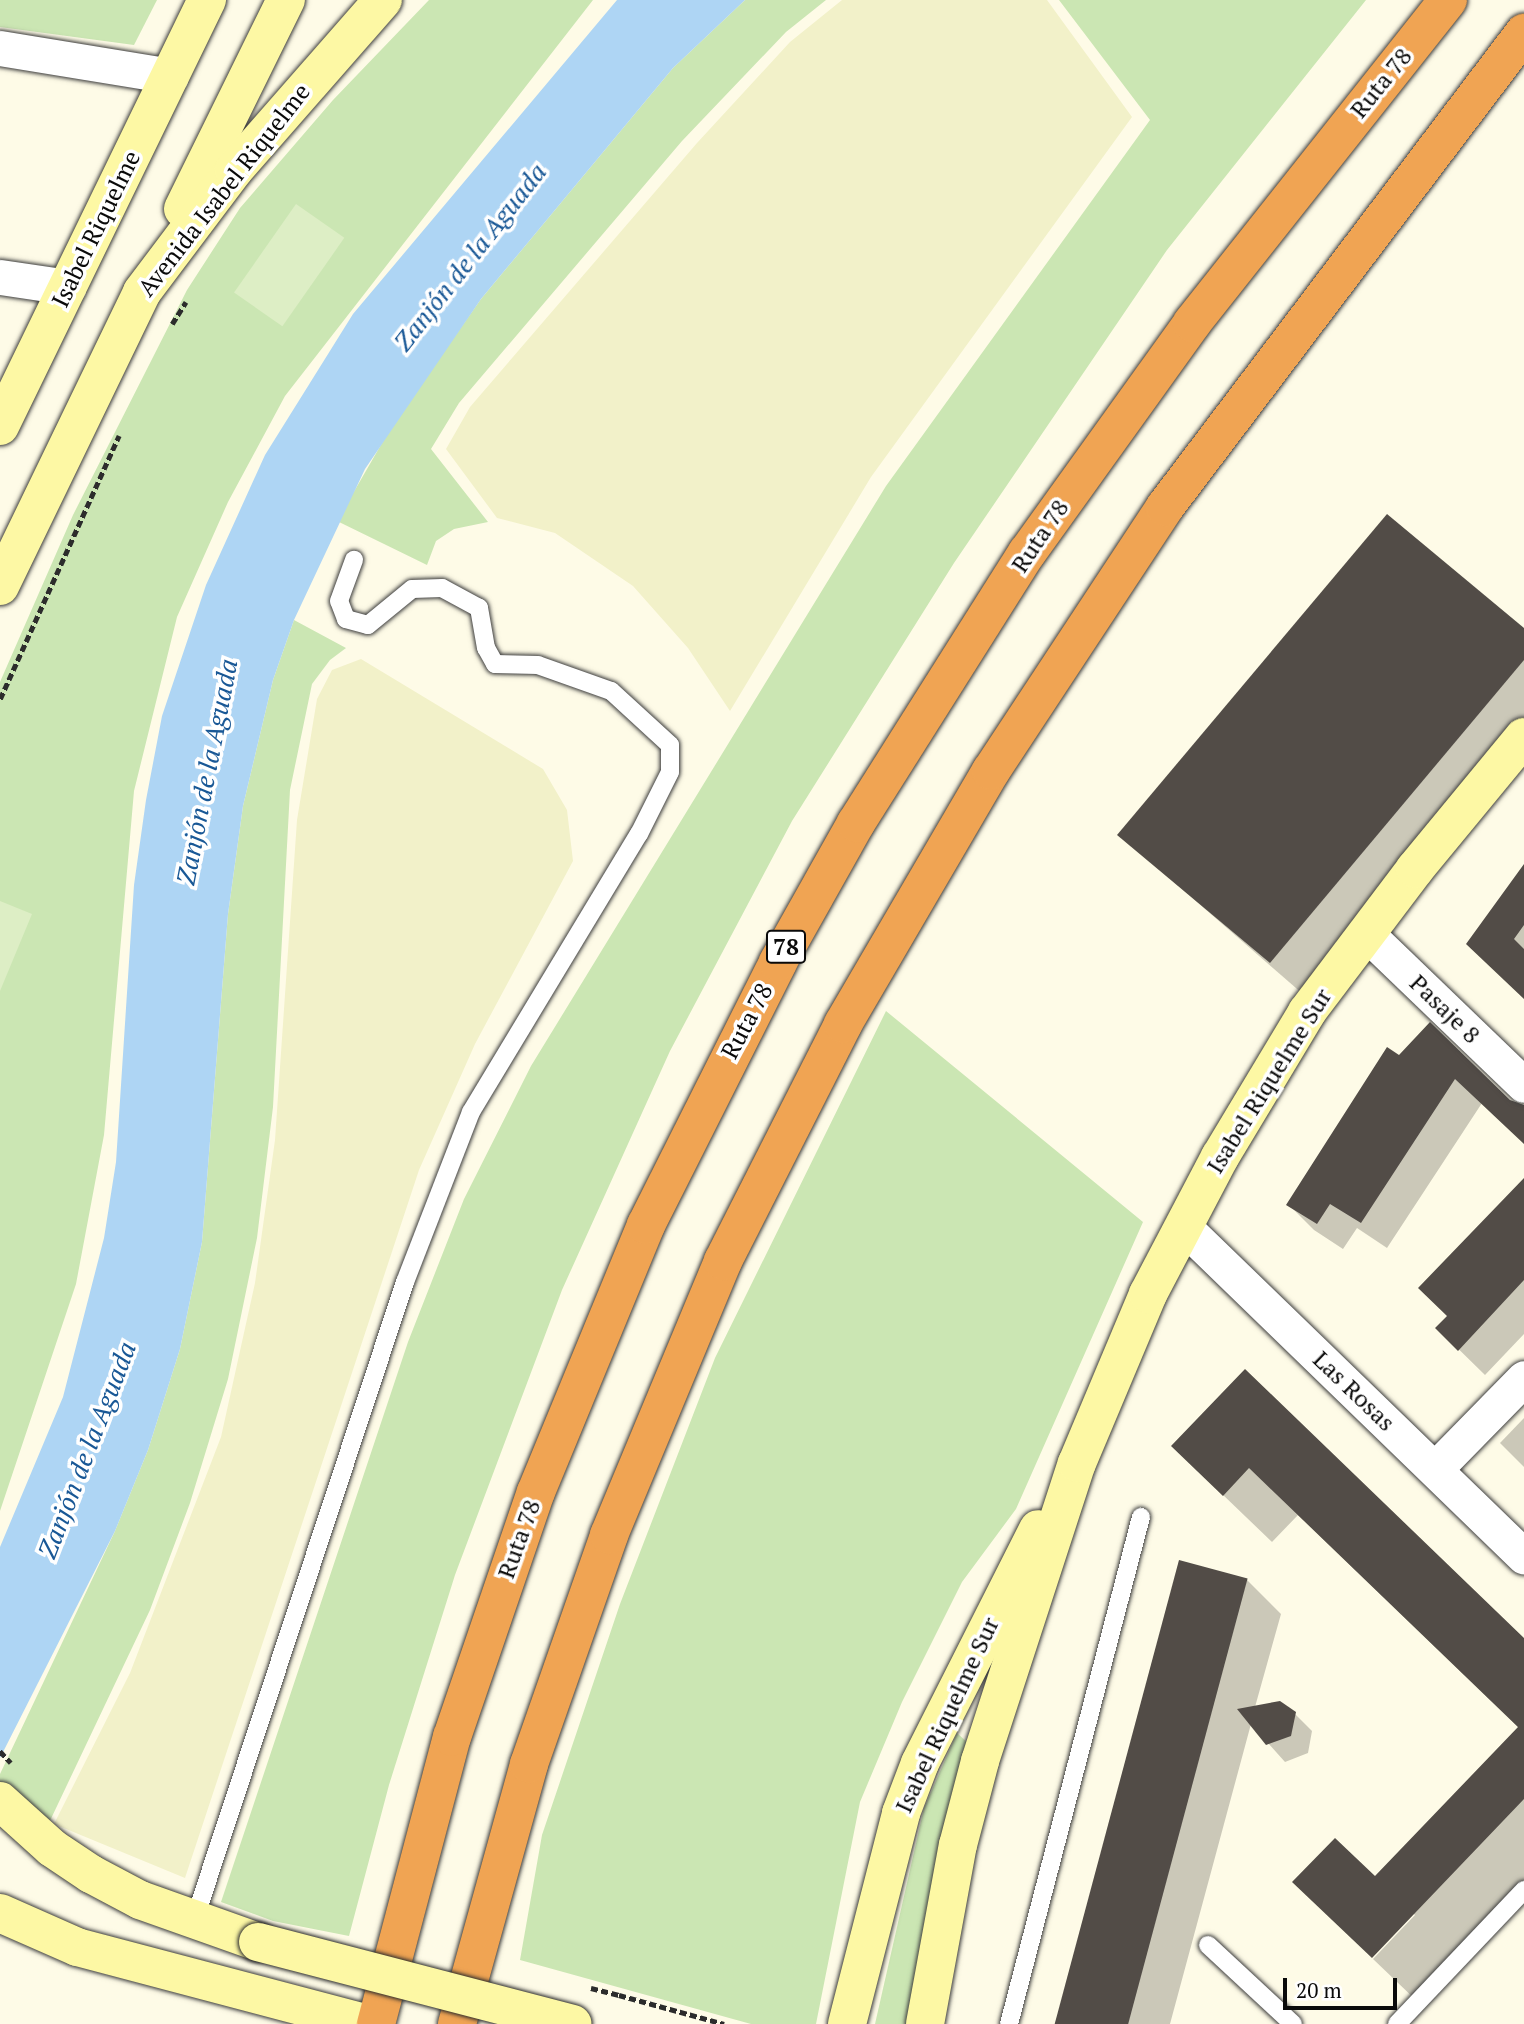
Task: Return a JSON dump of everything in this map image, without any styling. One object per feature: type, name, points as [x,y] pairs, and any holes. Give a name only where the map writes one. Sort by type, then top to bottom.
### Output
[{"type":"highway","name":"Ruta 78","points":[[376,2024],[452,1737],[536,1492],[646,1225],[778,962],[933,698],[1043,531],[1192,323],[1448,0]]},
{"type":"highway","points":[[457,2024],[529,1764],[609,1535],[723,1261],[844,1024],[991,771],[1165,507],[1524,33]]},
{"type":"street","points":[[199,17],[219,0]]},
{"type":"street","points":[[142,292],[286,0]]},
{"type":"street","name":"Avenida Isabel Riquelme","points":[[0,586],[142,292],[234,170],[383,0]]},
{"type":"street","name":"Isabel Riquelme","points":[[0,426],[199,17]]},
{"type":"street","points":[[0,48],[171,76]]},
{"type":"street","points":[[0,277],[68,287]]},
{"type":"street","name":"Isabel Riquelme Sur","points":[[925,2024],[958,1845],[980,1761],[1077,1463],[1115,1365],[1183,1226],[1258,1090],[1366,933],[1524,737]]},
{"type":"street","name":"Pasaje 8","points":[[1366,933],[1524,1085]]},
{"type":"street","name":"Las Rosas","points":[[1183,1226],[1524,1556]]},
{"type":"street","points":[[1435,1469],[1524,1378]]},
{"type":"street","name":"Isabel Riquelme Sur","points":[[847,2024],[901,1813],[920,1763],[1032,1538],[1077,1463]]},
{"type":"street","points":[[11,1811],[91,1874],[194,1921],[258,1942],[573,2024]]},
{"type":"street","points":[[0,1913],[77,1948],[369,2024]]},
{"type":"lane","points":[[194,1921],[405,1282],[471,1112],[639,834],[670,772],[670,745],[611,691],[538,665],[495,664],[486,648],[479,608],[442,588],[412,589],[368,625],[346,619],[339,601],[354,560]]},
{"type":"lane","points":[[1009,2024],[1141,1517]]},
{"type":"lane","points":[[1397,2024],[1524,1890]]},
{"type":"lane","points":[[1208,1945],[1281,2020]]},
{"type":"path","points":[[170,327],[193,292]]},
{"type":"path","points":[[0,699],[123,426]]},
{"type":"path","points":[[619,1995],[724,2024]]},
{"type":"green space","points":[[0,0],[157,0],[134,45],[0,27]]},
{"type":"green space","points":[[429,0],[593,0],[285,396],[228,502],[177,617],[134,791],[104,1135],[76,1284],[0,1511],[0,682],[73,515],[187,290],[240,208],[333,100]]},
{"type":"green space","points":[[745,0],[826,0],[786,32],[682,141],[459,403],[431,449],[488,522],[454,529],[436,541],[427,565],[337,521],[393,424],[481,299],[673,68]]},
{"type":"green space","points":[[842,0],[1047,0],[1132,117],[871,477],[730,711],[688,648],[633,586],[555,533],[497,518],[446,449],[470,407],[697,143],[790,42]]},
{"type":"green space","points":[[1059,0],[1366,0],[1167,250],[954,563],[792,821],[670,1051],[562,1290],[455,1575],[389,1785],[349,1936],[273,1921],[221,1902],[408,1342],[464,1199],[531,1066],[886,486],[1150,120]]},
{"type":"green space","points":[[296,204],[344,238],[282,326],[234,292]]},
{"type":"green space","points":[[294,620],[346,648],[330,660],[312,684],[290,790],[273,1107],[257,1238],[228,1379],[190,1503],[150,1610],[48,1825],[0,1797],[0,1774],[115,1531],[148,1450],[180,1349],[202,1242],[228,914],[243,806],[273,680]]},
{"type":"green space","points":[[361,659],[543,769],[567,810],[573,861],[475,1044],[419,1170],[185,1878],[54,1824],[130,1673],[221,1437],[255,1283],[275,1140],[297,820],[317,699],[332,670]]},
{"type":"green space","points":[[0,901],[32,914],[0,991]]},
{"type":"green space","points":[[886,1011],[1143,1222],[1016,1509],[962,1582],[902,1702],[860,1802],[816,2024],[751,2024],[520,1960],[542,1835],[620,1604],[715,1358]]},
{"type":"green space","points":[[957,1733],[979,1753],[912,2024],[875,2024],[924,1808]]},
{"type":"water","name":"Zanjón de la Aguada","points":[[617,0],[745,0],[673,68],[481,299],[365,469],[294,620],[273,680],[243,806],[228,914],[202,1242],[180,1349],[148,1450],[115,1531],[0,1758],[0,1547],[63,1397],[104,1238],[116,1162],[134,885],[146,800],[162,716],[206,585],[265,455],[353,314]]},
{"type":"building","points":[[1387,514],[1524,628],[1524,660],[1270,963],[1117,835]]},
{"type":"building","points":[[1524,864],[1524,925],[1514,939],[1524,949],[1524,999],[1466,944]]},
{"type":"building","points":[[1430,1022],[1510,1100],[1524,1105],[1524,1144],[1455,1079],[1361,1223],[1330,1204],[1317,1224],[1286,1205],[1387,1047],[1399,1055]]},
{"type":"building","points":[[1524,1178],[1524,1280],[1458,1351],[1435,1328],[1447,1316],[1418,1288]]},
{"type":"building","points":[[1245,1369],[1524,1638],[1524,1799],[1372,1958],[1292,1882],[1335,1838],[1375,1876],[1518,1727],[1249,1468],[1223,1496],[1171,1446]]},
{"type":"building","points":[[1179,1560],[1248,1578],[1128,2024],[1055,2024]]},
{"type":"building","points":[[1280,1701],[1296,1712],[1291,1736],[1266,1745],[1237,1709]]}]
